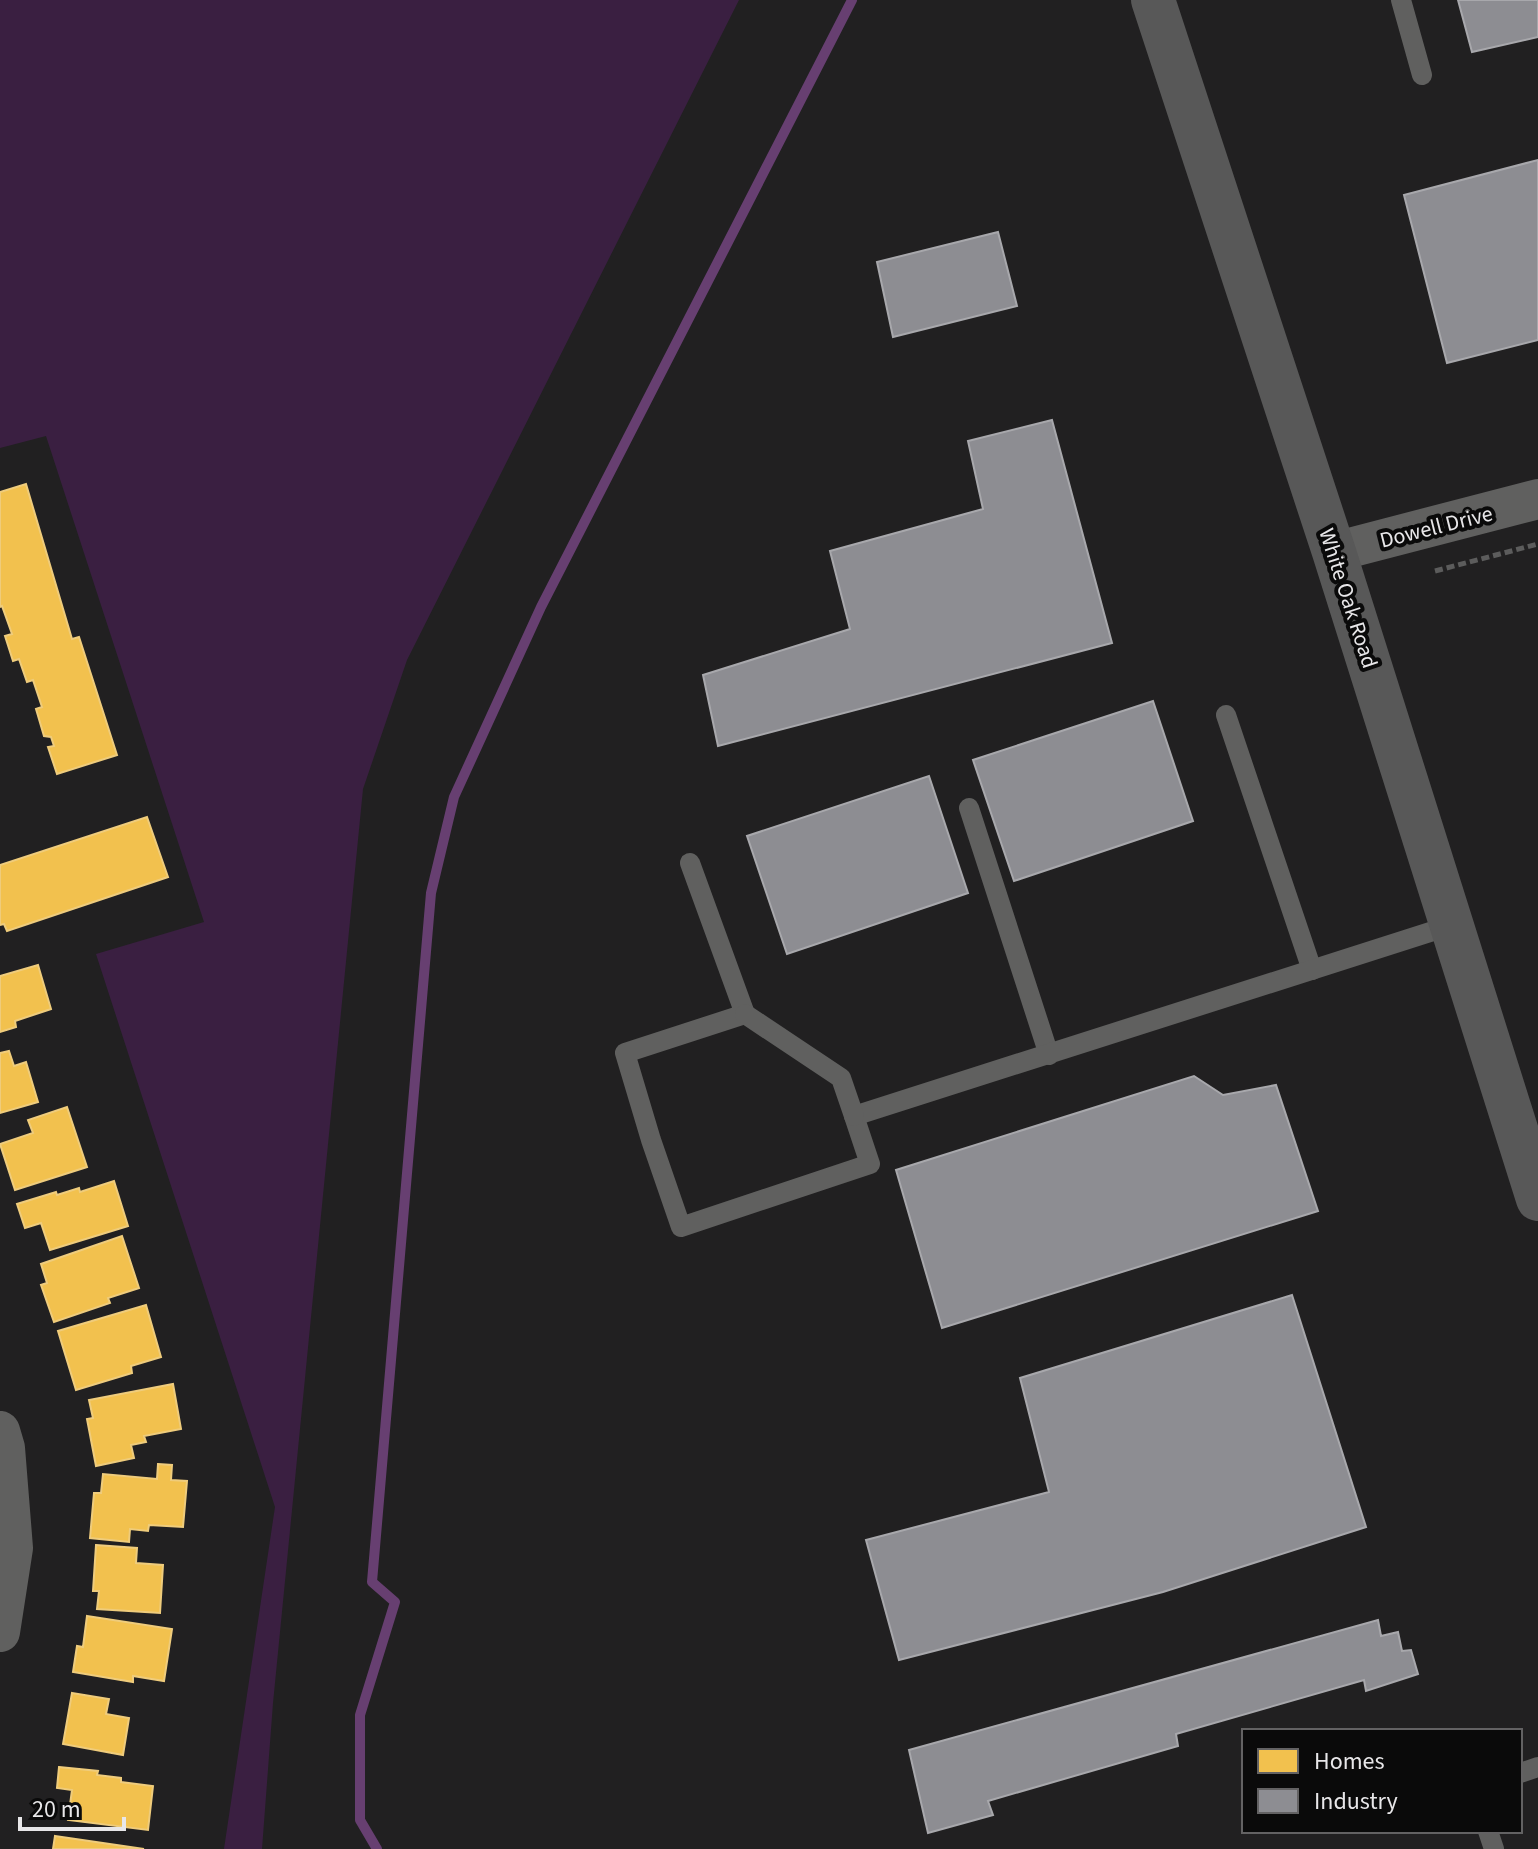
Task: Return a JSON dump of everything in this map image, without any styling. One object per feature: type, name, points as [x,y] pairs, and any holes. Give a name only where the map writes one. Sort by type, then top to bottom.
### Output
[{"type":"street","name":"White Oak Road","points":[[1153,0],[1334,552],[1538,1199]]},
{"type":"street","name":"Dowell Drive","points":[[1334,552],[1538,499]]},
{"type":"street","points":[[0,1431],[5,1448],[13,1548],[0,1632]]},
{"type":"lane","points":[[1401,0],[1422,75]]},
{"type":"lane","points":[[1226,715],[1312,970]]},
{"type":"lane","points":[[969,808],[1049,1055]]},
{"type":"lane","points":[[690,863],[745,1014],[841,1078],[870,1164],[681,1227],[625,1053],[745,1014]]},
{"type":"lane","points":[[854,1116],[1452,925]]},
{"type":"path","points":[[1435,571],[1538,544]]},
{"type":"shaded area","points":[[0,0],[739,0],[407,660],[363,789],[273,1703],[262,1849],[224,1849],[275,1507],[96,954],[204,922],[46,436],[0,448]]},
{"type":"building: Homes","points":[[26,484],[72,639],[79,637],[117,755],[57,774],[48,747],[54,746],[51,737],[44,736],[36,709],[42,707],[33,680],[27,682],[19,659],[13,661],[5,636],[12,634],[0,607],[0,492]]},
{"type":"building: Homes","points":[[147,817],[168,877],[7,931],[4,924],[0,925],[0,865]]},
{"type":"building: Homes","points":[[38,965],[51,1009],[15,1021],[16,1027],[0,1032],[0,976]]},
{"type":"building: Homes","points":[[9,1051],[14,1066],[26,1062],[38,1102],[0,1113],[0,1053]]},
{"type":"building: Homes","points":[[67,1107],[87,1167],[15,1190],[0,1144],[33,1133],[28,1120]]},
{"type":"building: Homes","points":[[114,1181],[128,1226],[50,1250],[41,1223],[25,1228],[17,1204],[56,1192],[57,1195],[79,1188],[80,1192]]},
{"type":"building: Homes","points":[[122,1236],[139,1288],[108,1298],[110,1303],[54,1322],[41,1285],[47,1283],[41,1264]]},
{"type":"building: Homes","points":[[146,1305],[161,1357],[131,1366],[132,1373],[76,1390],[58,1331]]},
{"type":"building: Homes","points":[[173,1384],[181,1429],[144,1436],[146,1442],[131,1445],[134,1458],[96,1466],[87,1419],[93,1418],[89,1400]]},
{"type":"building: Homes","points":[[158,1464],[172,1465],[171,1480],[187,1481],[183,1527],[149,1525],[148,1531],[130,1529],[129,1542],[90,1538],[94,1493],[101,1493],[103,1474],[157,1479]]},
{"type":"building: Homes","points":[[96,1545],[137,1548],[136,1563],[163,1565],[160,1613],[97,1609],[99,1591],[93,1591]]},
{"type":"building: Homes","points":[[87,1616],[172,1629],[164,1681],[133,1676],[133,1682],[73,1672],[77,1646],[83,1647]]},
{"type":"building: Homes","points":[[72,1693],[109,1699],[106,1714],[129,1718],[123,1755],[63,1744]]},
{"type":"building: Homes","points":[[59,1767],[98,1771],[97,1775],[121,1778],[121,1782],[153,1786],[148,1830],[68,1820],[72,1790],[57,1788]]},
{"type":"building: Homes","points":[[55,1836],[144,1849],[53,1849]]},
{"type":"building: Industry","points":[[1458,0],[1538,0],[1538,37],[1472,52]]},
{"type":"building: Industry","points":[[1538,160],[1538,340],[1447,363],[1404,195]]},
{"type":"building: Industry","points":[[998,232],[1017,306],[893,337],[877,262]]},
{"type":"building: Industry","points":[[1052,420],[1112,643],[718,746],[703,675],[850,629],[830,551],[983,509],[968,441]]},
{"type":"building: Industry","points":[[1153,701],[1193,821],[1014,881],[973,760]]},
{"type":"building: Industry","points":[[929,776],[968,893],[787,954],[747,836]]},
{"type":"building: Industry","points":[[1194,1076],[1223,1095],[1276,1085],[1318,1211],[942,1328],[896,1170]]},
{"type":"building: Industry","points":[[1292,1295],[1366,1527],[1163,1592],[899,1660],[866,1540],[1049,1492],[1020,1378]]},
{"type":"building: Industry","points":[[1378,1620],[1381,1636],[1398,1632],[1402,1651],[1411,1650],[1418,1674],[1366,1691],[1364,1680],[1176,1734],[1178,1746],[988,1801],[993,1815],[928,1833],[909,1750]]},
{"type":"waterway","points":[[377,1849],[360,1820],[360,1715],[395,1602],[372,1582],[431,893],[454,797],[541,607],[852,0]]}]
